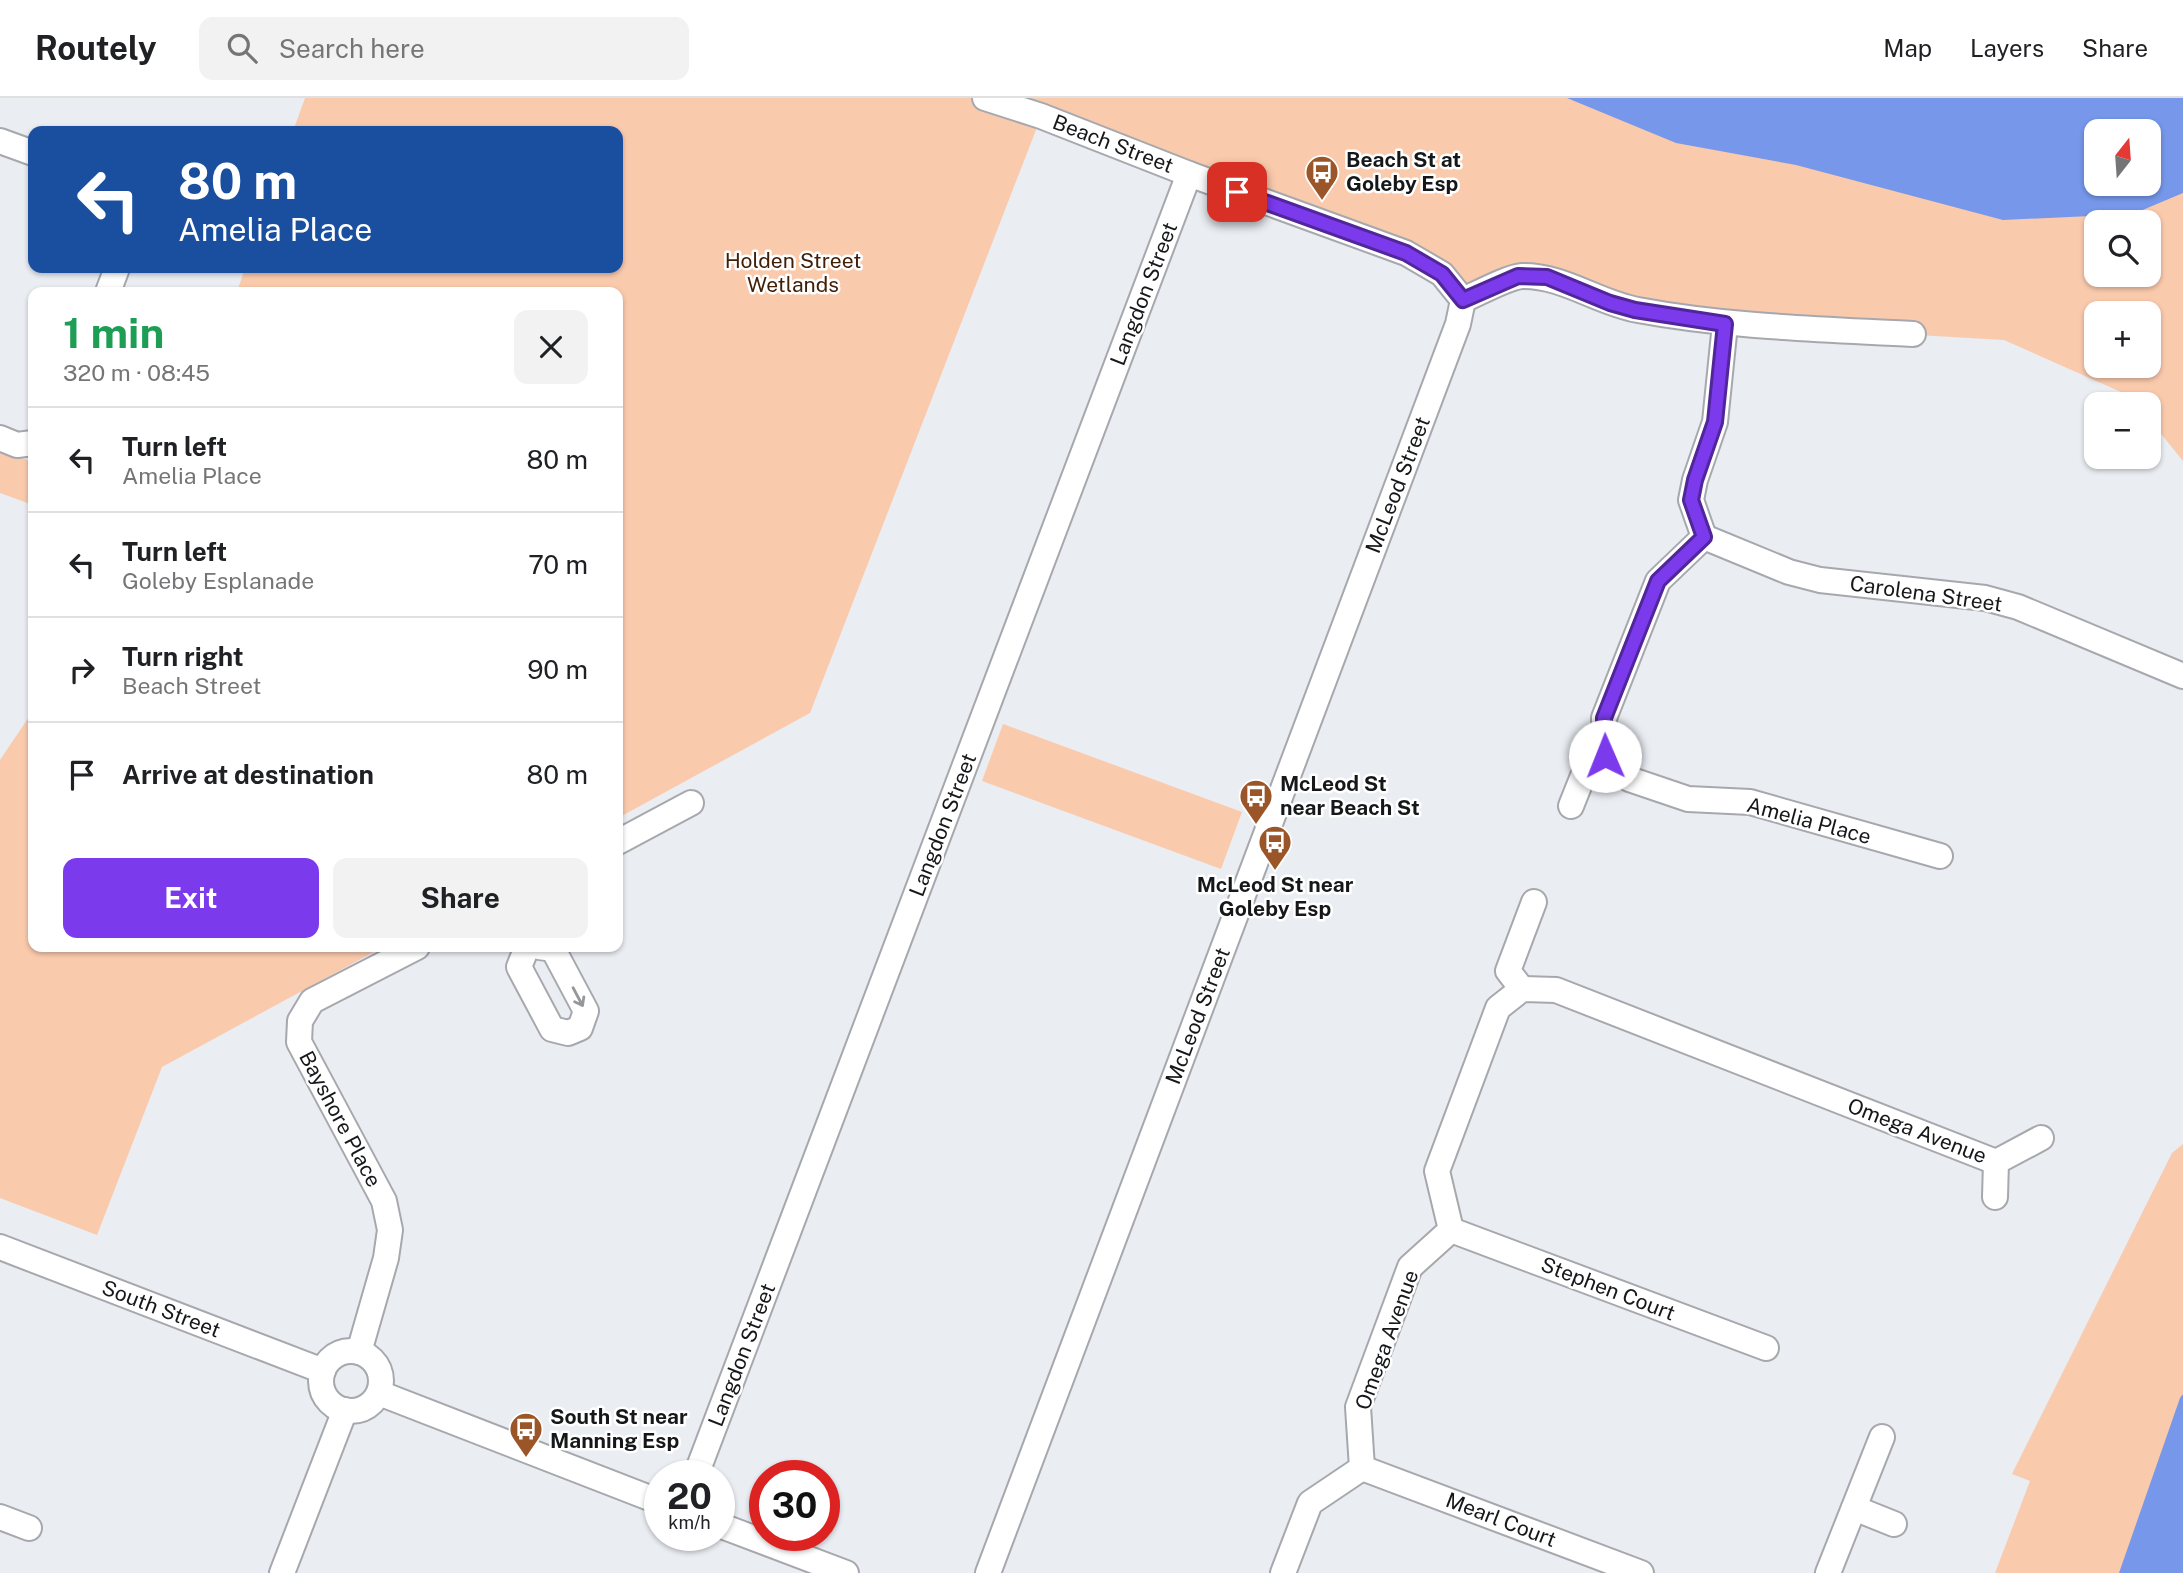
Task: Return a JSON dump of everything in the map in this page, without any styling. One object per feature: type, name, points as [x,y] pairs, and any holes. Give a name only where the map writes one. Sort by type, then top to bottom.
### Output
[{"type":"street","name":"Beach Street","points":[[985,98],[1041,116],[1189,174],[1406,253],[1442,274],[1463,300]]},
{"type":"street","points":[[0,141],[28,151]]},
{"type":"street","name":"Langdon Street","points":[[702,1460],[1189,174]]},
{"type":"street","points":[[1463,300],[1518,276],[1547,277],[1610,303],[1635,310],[1725,324],[1913,334]]},
{"type":"street","name":"McLeod Street","points":[[988,1573],[1453,338],[1463,300]]},
{"type":"street","points":[[1571,806],[1583,776],[1605,756],[1604,718],[1658,581],[1704,537],[1691,500],[1715,422],[1725,324]]},
{"type":"street","points":[[0,438],[17,445],[28,444]]},
{"type":"street","name":"Carolena Street","points":[[1704,537],[1788,572],[1820,580],[1985,598],[2018,607],[2183,676]]},
{"type":"street","name":"Amelia Place","points":[[1605,756],[1629,779],[1688,799],[1750,802],[1940,856]]},
{"type":"street","points":[[623,839],[691,803]]},
{"type":"street","points":[[1451,1230],[1437,1171],[1498,1008],[1522,989],[1508,971],[1534,902]]},
{"type":"street","name":"Bayshore Place","points":[[359,1352],[387,1258],[390,1230],[384,1201],[299,1042],[300,1021],[312,1001],[407,952]]},
{"type":"street","points":[[525,952],[519,967],[552,1029],[568,1033],[580,1028],[586,1011],[555,952]]},
{"type":"street","name":"Omega Avenue","points":[[1522,989],[1556,990],[1996,1162],[2041,1138]]},
{"type":"street","name":"Omega Avenue","points":[[1995,1197],[1996,1162]]},
{"type":"street","name":"Omega Avenue","points":[[1362,1468],[1358,1407],[1410,1267],[1451,1230]]},
{"type":"street","name":"Stephen Court","points":[[1451,1230],[1766,1348]]},
{"type":"street","name":"South Street","points":[[0,1247],[323,1371]]},
{"type":"street","points":[[345,1351],[359,1352],[376,1363],[380,1372],[379,1393],[363,1408],[345,1410],[335,1406],[325,1396],[321,1386],[323,1371],[327,1362],[335,1355],[345,1351]]},
{"type":"street","points":[[379,1393],[644,1496]]},
{"type":"street","points":[[282,1573],[345,1410]]},
{"type":"street","points":[[1829,1573],[1882,1437]]},
{"type":"street","points":[[1283,1573],[1310,1503],[1362,1468]]},
{"type":"street","name":"Mearl Court","points":[[1362,1468],[1641,1573]]},
{"type":"street","points":[[1854,1508],[1894,1524]]},
{"type":"street","points":[[0,1517],[29,1528]]},
{"type":"street","points":[[735,1531],[846,1573]]},
{"type":"green space","name":"Holden Street Wetlands","points":[[305,98],[2183,98],[2183,461],[2161,434],[2161,392],[2121,392],[2090,378],[2161,378],[2161,301],[2084,301],[2084,376],[2004,340],[1725,324],[1547,277],[1463,300],[1442,274],[1041,117],[810,713],[623,815],[623,287],[239,287],[243,273],[623,273],[623,126],[295,126]]},
{"type":"green space","points":[[0,450],[28,460],[28,503],[0,493]]},
{"type":"green space","points":[[28,718],[28,952],[374,952],[162,1067],[97,1235],[0,1198],[0,760]]},
{"type":"green space","points":[[1003,724],[1242,812],[1221,869],[982,781]]},
{"type":"green space","points":[[2183,1144],[2183,1573],[1995,1573],[2030,1481],[2012,1474],[2172,1153]]},
{"type":"water","points":[[1567,98],[2183,98],[2183,193],[2143,210],[2084,210],[2084,216],[2003,220],[1796,165],[1676,143]]},
{"type":"water","points":[[2183,1394],[2183,1573],[2119,1573],[2180,1398]]},
{"type":"place","name":"Beach St at Goleby Esp","points":[[1322,202]]},
{"type":"place","name":"McLeod St near Beach St","points":[[1256,826]]},
{"type":"place","name":"McLeod St near Goleby Esp","points":[[1275,872]]},
{"type":"place","name":"South St near Manning Esp","points":[[526,1459]]},
{"type":"route","points":[[1237,192],[1406,253],[1442,274],[1463,300],[1518,276],[1547,277],[1610,303],[1635,310],[1725,324],[1715,422],[1691,500],[1704,537],[1658,581],[1604,718],[1605,756]]}]
